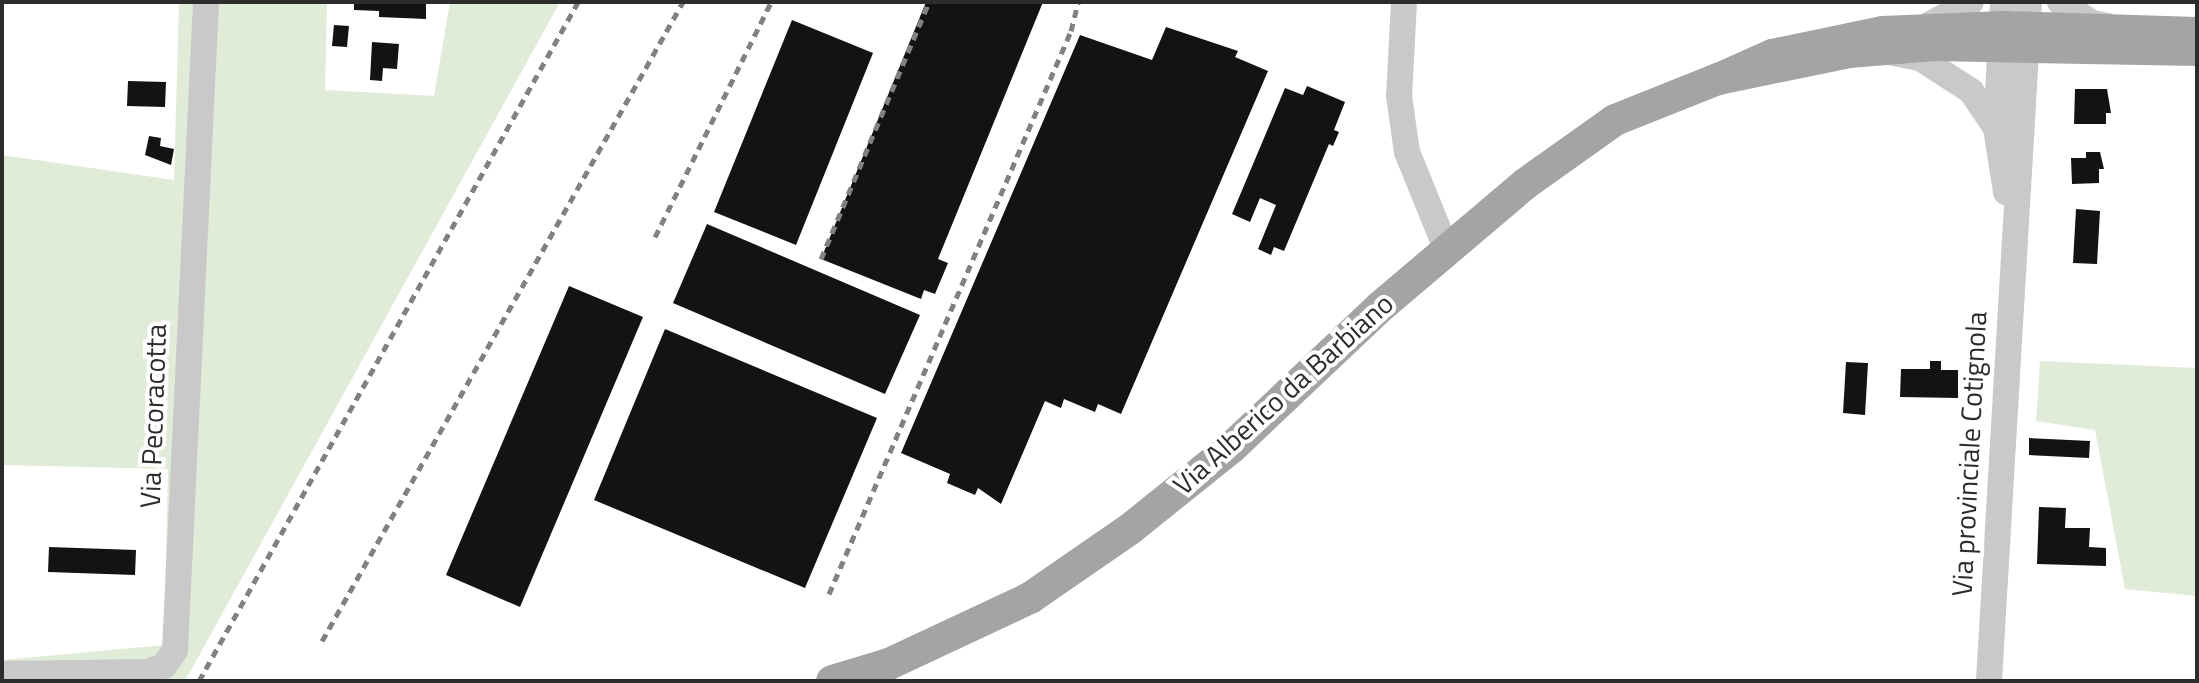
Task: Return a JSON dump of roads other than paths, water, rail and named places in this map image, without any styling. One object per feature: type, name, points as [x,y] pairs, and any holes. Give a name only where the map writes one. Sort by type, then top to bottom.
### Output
[{"type":"main road","name":"Via Alberico da Barbiano","points":[[1718,79],[2016,27],[2197,50]]},
{"type":"main road","name":"Via Alberico da Barbiano","points":[[832,681],[889,664],[1030,598],[1130,529],[1232,447],[1446,248],[1615,120],[1796,48],[1913,31],[2016,27],[2197,33]]},
{"type":"street","name":"Via Pecoracotta","points":[[2,674],[147,672],[164,666],[175,650],[206,2]]},
{"type":"street","points":[[1404,2],[1399,96],[1407,152],[1446,248]]},
{"type":"street","points":[[1913,31],[1971,2]]},
{"type":"street","points":[[2060,2],[2092,23],[2135,32]]},
{"type":"street","name":"Via provinciale Cotignola","points":[[2012,231],[1996,128],[2016,27]]},
{"type":"street","name":"Via provinciale Cotignola","points":[[1989,681],[2012,231],[2016,27]]},
{"type":"street","name":"Via provinciale Cotignola","points":[[1872,50],[1920,58],[1951,73],[1971,91],[1996,128]]},
{"type":"railway","points":[[199,681],[578,2]]},
{"type":"railway","points":[[322,641],[683,2]]},
{"type":"railway","points":[[655,237],[771,2]]},
{"type":"railway","points":[[821,259],[929,2]]},
{"type":"railway","points":[[829,594],[1071,31],[1078,2]]}]
